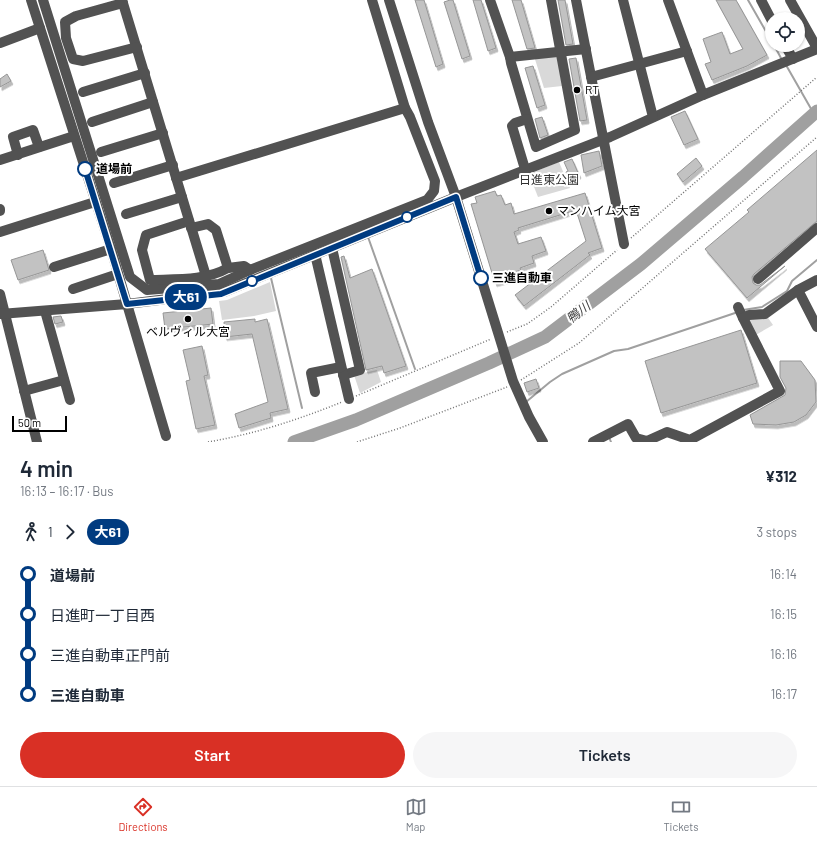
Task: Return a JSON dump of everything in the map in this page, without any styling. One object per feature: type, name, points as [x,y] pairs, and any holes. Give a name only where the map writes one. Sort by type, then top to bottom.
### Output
[{"type":"street","points":[[31,0],[111,249],[166,436]]},
{"type":"street","points":[[43,0],[130,277],[147,290],[219,284],[250,270],[428,200],[434,191],[435,181],[410,117],[405,108],[372,0]]},
{"type":"street","points":[[389,0],[428,122],[456,197],[514,382],[529,417],[543,442]]},
{"type":"street","points":[[490,0],[510,56],[536,147],[575,130],[551,0]]},
{"type":"street","points":[[576,0],[624,244]]},
{"type":"street","points":[[624,0],[653,117]]},
{"type":"street","points":[[668,0],[703,95]]},
{"type":"street","points":[[761,0],[767,12]]},
{"type":"street","points":[[3,314],[127,304],[221,294],[315,254],[603,139],[703,95],[817,49],[790,0]]},
{"type":"street","points":[[137,47],[83,61],[74,59],[66,38],[65,22],[76,16],[123,1],[137,47],[144,73],[206,276]]},
{"type":"street","points":[[0,43],[40,28]]},
{"type":"street","points":[[510,56],[586,49]]},
{"type":"street","points":[[591,77],[687,51]]},
{"type":"street","points":[[789,52],[793,59]]},
{"type":"street","points":[[83,92],[144,73]]},
{"type":"street","points":[[92,122],[153,102]]},
{"type":"street","points":[[176,178],[405,108]]},
{"type":"street","points":[[525,169],[512,126],[515,123],[527,119]]},
{"type":"street","points":[[18,154],[13,136],[34,130],[39,147]]},
{"type":"street","points":[[101,152],[163,133]]},
{"type":"street","points":[[0,159],[74,136]]},
{"type":"street","points":[[114,184],[173,166]]},
{"type":"street","points":[[126,214],[182,196]]},
{"type":"street","points":[[0,232],[95,202]]},
{"type":"street","points":[[228,268],[216,230],[208,224],[190,224],[146,235],[142,250],[150,280],[196,278],[228,268],[244,266],[250,270]]},
{"type":"street","points":[[758,279],[817,228]]},
{"type":"street","points":[[315,392],[311,373],[360,370],[332,248]]},
{"type":"street","points":[[54,267],[111,249]]},
{"type":"street","points":[[315,254],[349,399]]},
{"type":"street","points":[[73,289],[118,274]]},
{"type":"street","points":[[743,318],[749,315],[765,314],[798,290],[817,280]]},
{"type":"street","points":[[798,290],[817,327]]},
{"type":"street","points":[[0,294],[3,314],[37,442]]},
{"type":"street","points":[[593,442],[628,424],[636,438],[647,441],[667,432],[690,441],[780,391],[738,307]]},
{"type":"street","points":[[45,311],[70,400]]},
{"type":"street","points":[[24,391],[64,380]]},
{"type":"path","points":[[499,338],[527,324],[557,302],[817,77]]},
{"type":"path","points":[[357,442],[400,428],[514,382],[580,343],[817,137]]},
{"type":"green space","points":[[557,53],[562,86],[544,88],[534,56]]},
{"type":"green space","name":"日進東公園","points":[[559,162],[570,188],[538,197],[529,174]]},
{"type":"green space","points":[[270,282],[276,311],[254,316],[222,320],[219,301],[227,300]]},
{"type":"green space","points":[[766,315],[773,325],[754,336],[745,319]]},
{"type":"green space","points":[[377,370],[381,382],[360,393],[354,375]]},
{"type":"building","points":[[415,0],[424,0],[443,64],[436,67]]},
{"type":"building","points":[[453,0],[470,56],[462,59],[444,2]]},
{"type":"building","points":[[473,0],[481,0],[496,48],[488,51]]},
{"type":"building","points":[[512,0],[521,0],[535,48],[527,49]]},
{"type":"building","points":[[558,0],[565,0],[573,44],[566,45]]},
{"type":"building","points":[[716,0],[736,0],[767,55],[747,66],[712,80],[705,64],[711,62],[703,39],[722,32],[730,54],[743,49]]},
{"type":"building","name":"RT","points":[[576,58],[587,120],[580,121],[569,59]]},
{"type":"building","points":[[533,66],[545,105],[537,108],[525,68]]},
{"type":"building","points":[[7,74],[11,81],[0,87],[0,79]]},
{"type":"building","points":[[685,111],[698,139],[684,145],[671,117]]},
{"type":"building","points":[[542,117],[548,135],[540,138],[535,119]]},
{"type":"building","points":[[817,150],[817,221],[754,274],[752,277],[753,283],[760,285],[785,266],[747,298],[705,249],[749,212],[747,210]]},
{"type":"building","points":[[599,151],[602,166],[584,173],[581,155]]},
{"type":"building","points":[[696,158],[702,166],[683,182],[677,174]]},
{"type":"building","points":[[572,159],[579,175],[569,179],[566,172],[568,171],[564,162]]},
{"type":"building","points":[[495,191],[497,196],[501,195],[505,205],[511,203],[514,214],[585,193],[602,248],[588,253],[590,255],[524,306],[515,295],[586,241],[576,210],[518,228],[519,230],[514,232],[518,244],[541,237],[546,251],[532,256],[534,263],[520,268],[521,270],[508,274],[509,279],[495,283],[471,204],[477,203],[475,197]]},
{"type":"building","points":[[43,250],[49,270],[18,280],[11,260]]},
{"type":"building","points":[[344,256],[350,278],[372,269],[406,366],[384,373],[382,366],[366,370],[341,257]]},
{"type":"building","name":"ベルヴィル大宮","points":[[211,308],[213,324],[165,329],[163,313]]},
{"type":"building","points":[[61,316],[63,322],[55,324],[53,317]]},
{"type":"building","points":[[255,319],[255,322],[267,319],[288,409],[270,413],[271,418],[239,428],[235,414],[268,402],[252,334],[225,337],[224,322]]},
{"type":"building","points":[[741,330],[757,383],[661,413],[645,361]]},
{"type":"building","points":[[202,346],[208,375],[204,376],[215,425],[196,429],[186,381],[190,380],[183,350]]},
{"type":"building","points":[[780,361],[801,361],[815,380],[816,402],[806,415],[794,422],[776,425],[753,424],[750,415],[785,395],[786,388],[780,377]]},
{"type":"building","points":[[536,379],[539,388],[527,392],[524,383]]},
{"type":"waterway","points":[[748,0],[765,30]]},
{"type":"waterway","points":[[778,52],[782,60]]},
{"type":"waterway","points":[[786,65],[814,114]]},
{"type":"waterway","name":"鴨川","points":[[294,442],[356,420],[489,363],[545,337],[641,264],[743,177],[817,111]]},
{"type":"waterway","points":[[368,237],[415,369]]},
{"type":"waterway","points":[[743,310],[762,307],[787,291],[792,281],[817,260]]},
{"type":"waterway","points":[[271,278],[302,408]]},
{"type":"waterway","points":[[526,402],[562,374],[614,351],[628,349],[735,313]]},
{"type":"waterway","points":[[609,437],[611,442]]},
{"type":"bus line","name":"大61","points":[[85,169],[127,304],[221,294],[456,197],[481,278]]},
{"type":"place","name":"RT","points":[[577,90]]},
{"type":"place","name":"道場前","points":[[85,169]]},
{"type":"place","name":"マンハイム大宮","points":[[549,211]]},
{"type":"place","name":"三進自動車","points":[[481,278]]},
{"type":"place","name":"ベルヴィル大宮","points":[[188,319]]}]
